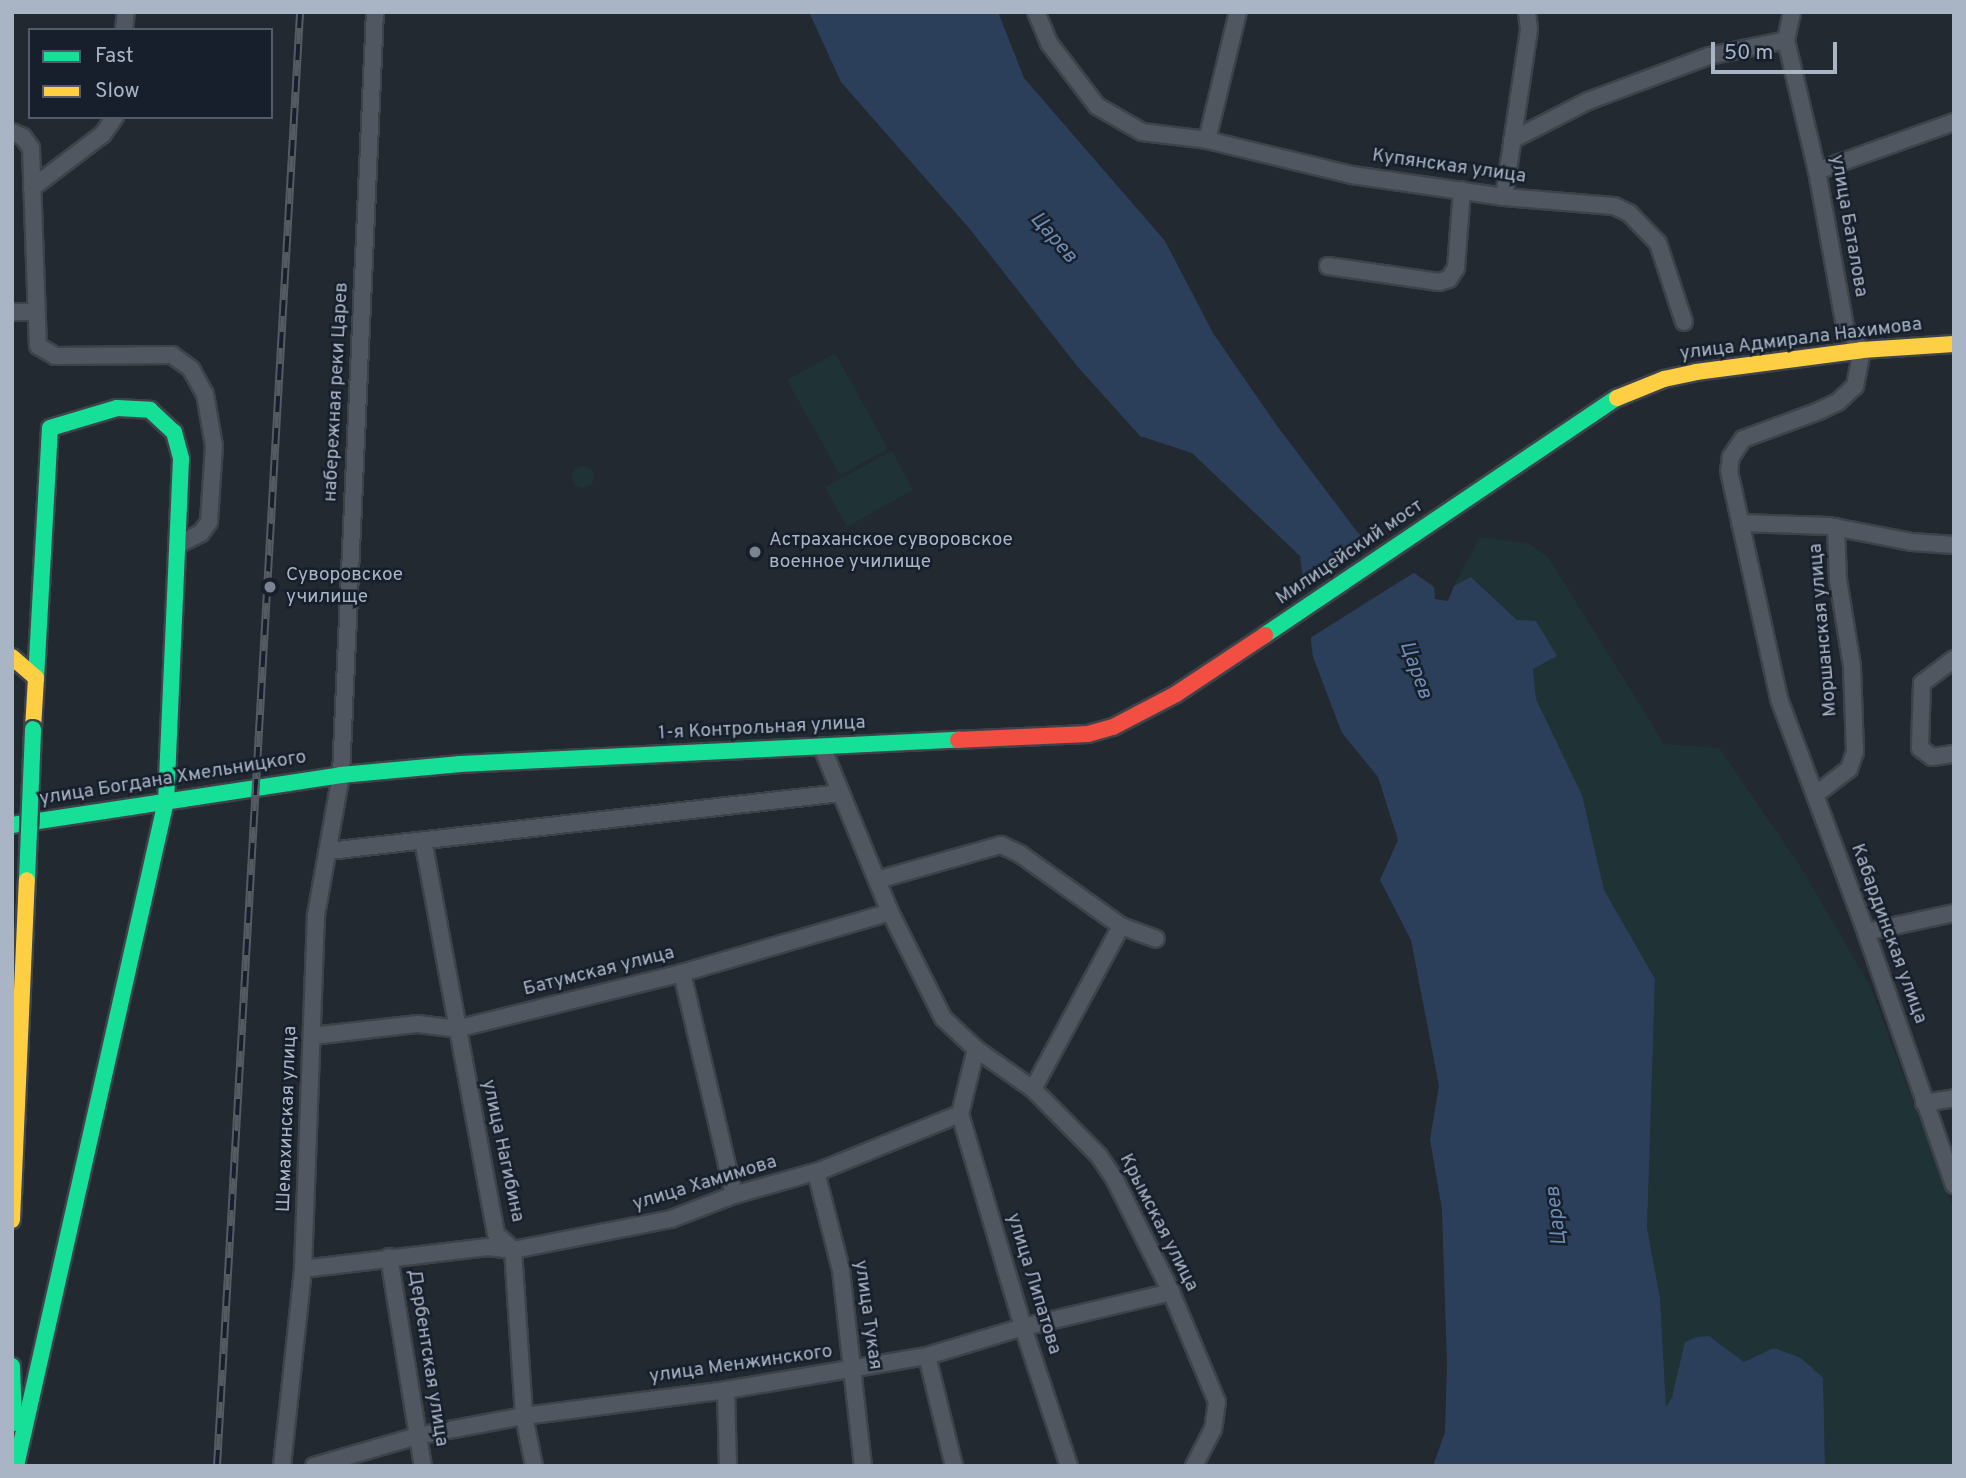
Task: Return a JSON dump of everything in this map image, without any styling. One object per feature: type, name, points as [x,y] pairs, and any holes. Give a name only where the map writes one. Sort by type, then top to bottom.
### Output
[{"type":"main road","name":"улица Адмирала Нахимова","points":[[1547,447],[1593,412],[1664,379],[1862,350],[1954,344]]},
{"type":"main road","points":[[12,1220],[33,729],[50,428],[100,412],[134,407],[150,410],[163,419],[174,432],[181,459],[166,801],[15,1466]]},
{"type":"main road","name":"Милицейский мост","points":[[1176,694],[1547,447]]},
{"type":"main road","points":[[12,657],[36,678]]},
{"type":"main road","name":"1-я Контрольная улица","points":[[341,775],[460,764],[1088,734],[1113,727],[1176,694]]},
{"type":"main road","name":"улица Богдана Хмельницкого","points":[[12,825],[341,775]]},
{"type":"main road","points":[[12,1366],[15,1466]]},
{"type":"street","name":"набережная реки Царев","points":[[341,775],[375,12]]},
{"type":"street","name":"Купянская улица","points":[[1036,12],[1049,43],[1097,106],[1142,132],[1207,140],[1352,175],[1504,197],[1614,206],[1629,213],[1650,232],[1661,250],[1684,322]]},
{"type":"street","points":[[1207,140],[1238,12]]},
{"type":"street","points":[[1504,197],[1529,29],[1527,12]]},
{"type":"street","name":"улица Баталова","points":[[1792,12],[1786,40],[1818,171],[1845,327],[1862,350]]},
{"type":"street","points":[[1512,140],[1588,101],[1709,56],[1786,40]]},
{"type":"street","points":[[32,188],[103,134],[114,119]]},
{"type":"street","points":[[1818,171],[1954,122]]},
{"type":"street","points":[[12,132],[23,137],[31,148],[35,340],[43,351],[49,355],[172,355],[191,369],[199,382],[212,420],[214,446],[210,517],[204,531],[179,544]]},
{"type":"street","points":[[1328,267],[1439,282],[1449,279],[1456,268],[1462,191]]},
{"type":"street","points":[[12,312],[35,312]]},
{"type":"street","points":[[1862,350],[1855,387],[1838,402],[1752,434],[1735,447],[1729,471],[1740,523],[1836,527],[1912,542],[1954,545]]},
{"type":"street","name":"Кабардинская улица","points":[[1740,523],[1779,699],[1866,932],[1953,1183]]},
{"type":"street","name":"Моршанская улица","points":[[1815,795],[1849,769],[1855,752],[1852,666],[1838,580],[1836,527]]},
{"type":"street","points":[[1954,659],[1922,683],[1920,748],[1927,756],[1954,754]]},
{"type":"street","name":"Крымская улица","points":[[822,747],[890,912],[943,1018],[976,1049],[1033,1089],[1100,1156],[1115,1180],[1171,1292],[1218,1408],[1213,1429],[1194,1466]]},
{"type":"street","name":"Шемахинская улица","points":[[282,1466],[303,1269],[316,915],[341,775]]},
{"type":"street","points":[[329,851],[841,793]]},
{"type":"street","name":"улица Нагибина","points":[[423,840],[496,1234],[513,1250],[524,1416],[534,1466]]},
{"type":"street","points":[[877,880],[1001,845],[1020,854],[1121,926],[1156,939]]},
{"type":"street","name":"Батумская улица","points":[[312,1036],[418,1024],[456,1029],[682,973],[890,912]]},
{"type":"street","points":[[1866,932],[1954,913]]},
{"type":"street","points":[[1033,1089],[1121,926]]},
{"type":"street","points":[[682,973],[734,1195]]},
{"type":"street","points":[[960,1114],[976,1049]]},
{"type":"street","points":[[1924,1102],[1954,1098]]},
{"type":"street","name":"улица Хамимова","points":[[303,1269],[488,1247],[513,1250],[671,1220],[734,1195],[816,1172],[960,1114]]},
{"type":"street","name":"улица Липатова","points":[[960,1114],[1023,1327],[1069,1466]]},
{"type":"street","name":"улица Тукая","points":[[816,1172],[841,1270],[863,1466]]},
{"type":"street","name":"Дербентская улица","points":[[389,1257],[423,1466]]},
{"type":"street","name":"улица Менжинского","points":[[314,1466],[417,1436],[524,1416],[726,1390],[927,1356],[1023,1327],[1171,1292]]},
{"type":"street","points":[[927,1356],[954,1466]]},
{"type":"street","points":[[726,1390],[728,1466]]},
{"type":"green space","points":[[835,353],[888,449],[840,475],[787,380]]},
{"type":"green space","points":[[892,451],[913,490],[847,527],[825,487]]},
{"type":"green space","points":[[583,466],[593,473],[594,477],[587,487],[583,488],[573,481],[572,477],[579,467]]},
{"type":"green space","points":[[1480,537],[1529,544],[1548,557],[1664,744],[1719,748],[1800,866],[1870,986],[1954,1211],[1954,1466],[1825,1466],[1823,1378],[1744,1362],[1709,1336],[1666,1408],[1660,1298],[1647,1228],[1655,979],[1604,890],[1582,795],[1536,699],[1533,669],[1556,656],[1472,577],[1454,586]]},
{"type":"water","name":"Царев","points":[[809,12],[998,12],[1024,78],[1165,241],[1213,333],[1275,423],[1358,533],[1434,587],[1435,599],[1448,601],[1454,586],[1471,577],[1517,620],[1536,621],[1557,656],[1533,669],[1536,699],[1582,795],[1604,890],[1655,979],[1647,1228],[1660,1298],[1666,1407],[1672,1397],[1685,1342],[1697,1337],[1709,1336],[1744,1362],[1774,1348],[1801,1358],[1823,1378],[1825,1466],[1433,1466],[1445,1432],[1447,1364],[1442,1210],[1430,1139],[1439,1086],[1411,940],[1380,880],[1398,840],[1378,777],[1342,733],[1313,657],[1300,556],[1192,453],[1140,436],[1077,366],[969,228],[841,82]]},
{"type":"pier","points":[[1374,540],[1415,572],[1307,640],[1301,589]]},
{"type":"railway","points":[[217,1466],[300,12]]},
{"type":"traffic: fast","points":[[1265,635],[1617,398]]},
{"type":"traffic: fast","points":[[36,678],[50,428],[117,408],[150,410],[174,432],[181,459],[166,801]]},
{"type":"traffic: fast","points":[[27,880],[33,729]]},
{"type":"traffic: fast","points":[[12,825],[341,775],[460,764],[958,740]]},
{"type":"traffic: fast","points":[[16,1466],[166,801]]},
{"type":"traffic: fast","points":[[12,1366],[14,1423]]},
{"type":"traffic: slow","points":[[1617,398],[1664,379],[1696,372],[1862,350],[1954,344]]},
{"type":"traffic: slow","points":[[12,657],[36,678],[33,729]]},
{"type":"traffic: slow","points":[[12,1220],[27,880]]},
{"type":"traffic: jam","points":[[958,740],[1088,734],[1113,727],[1176,694],[1265,635]]},
{"type":"place","name":"Астраханское суворовское военное училище","points":[[755,552]]},
{"type":"place","name":"Суворовское училище","points":[[270,587]]}]
